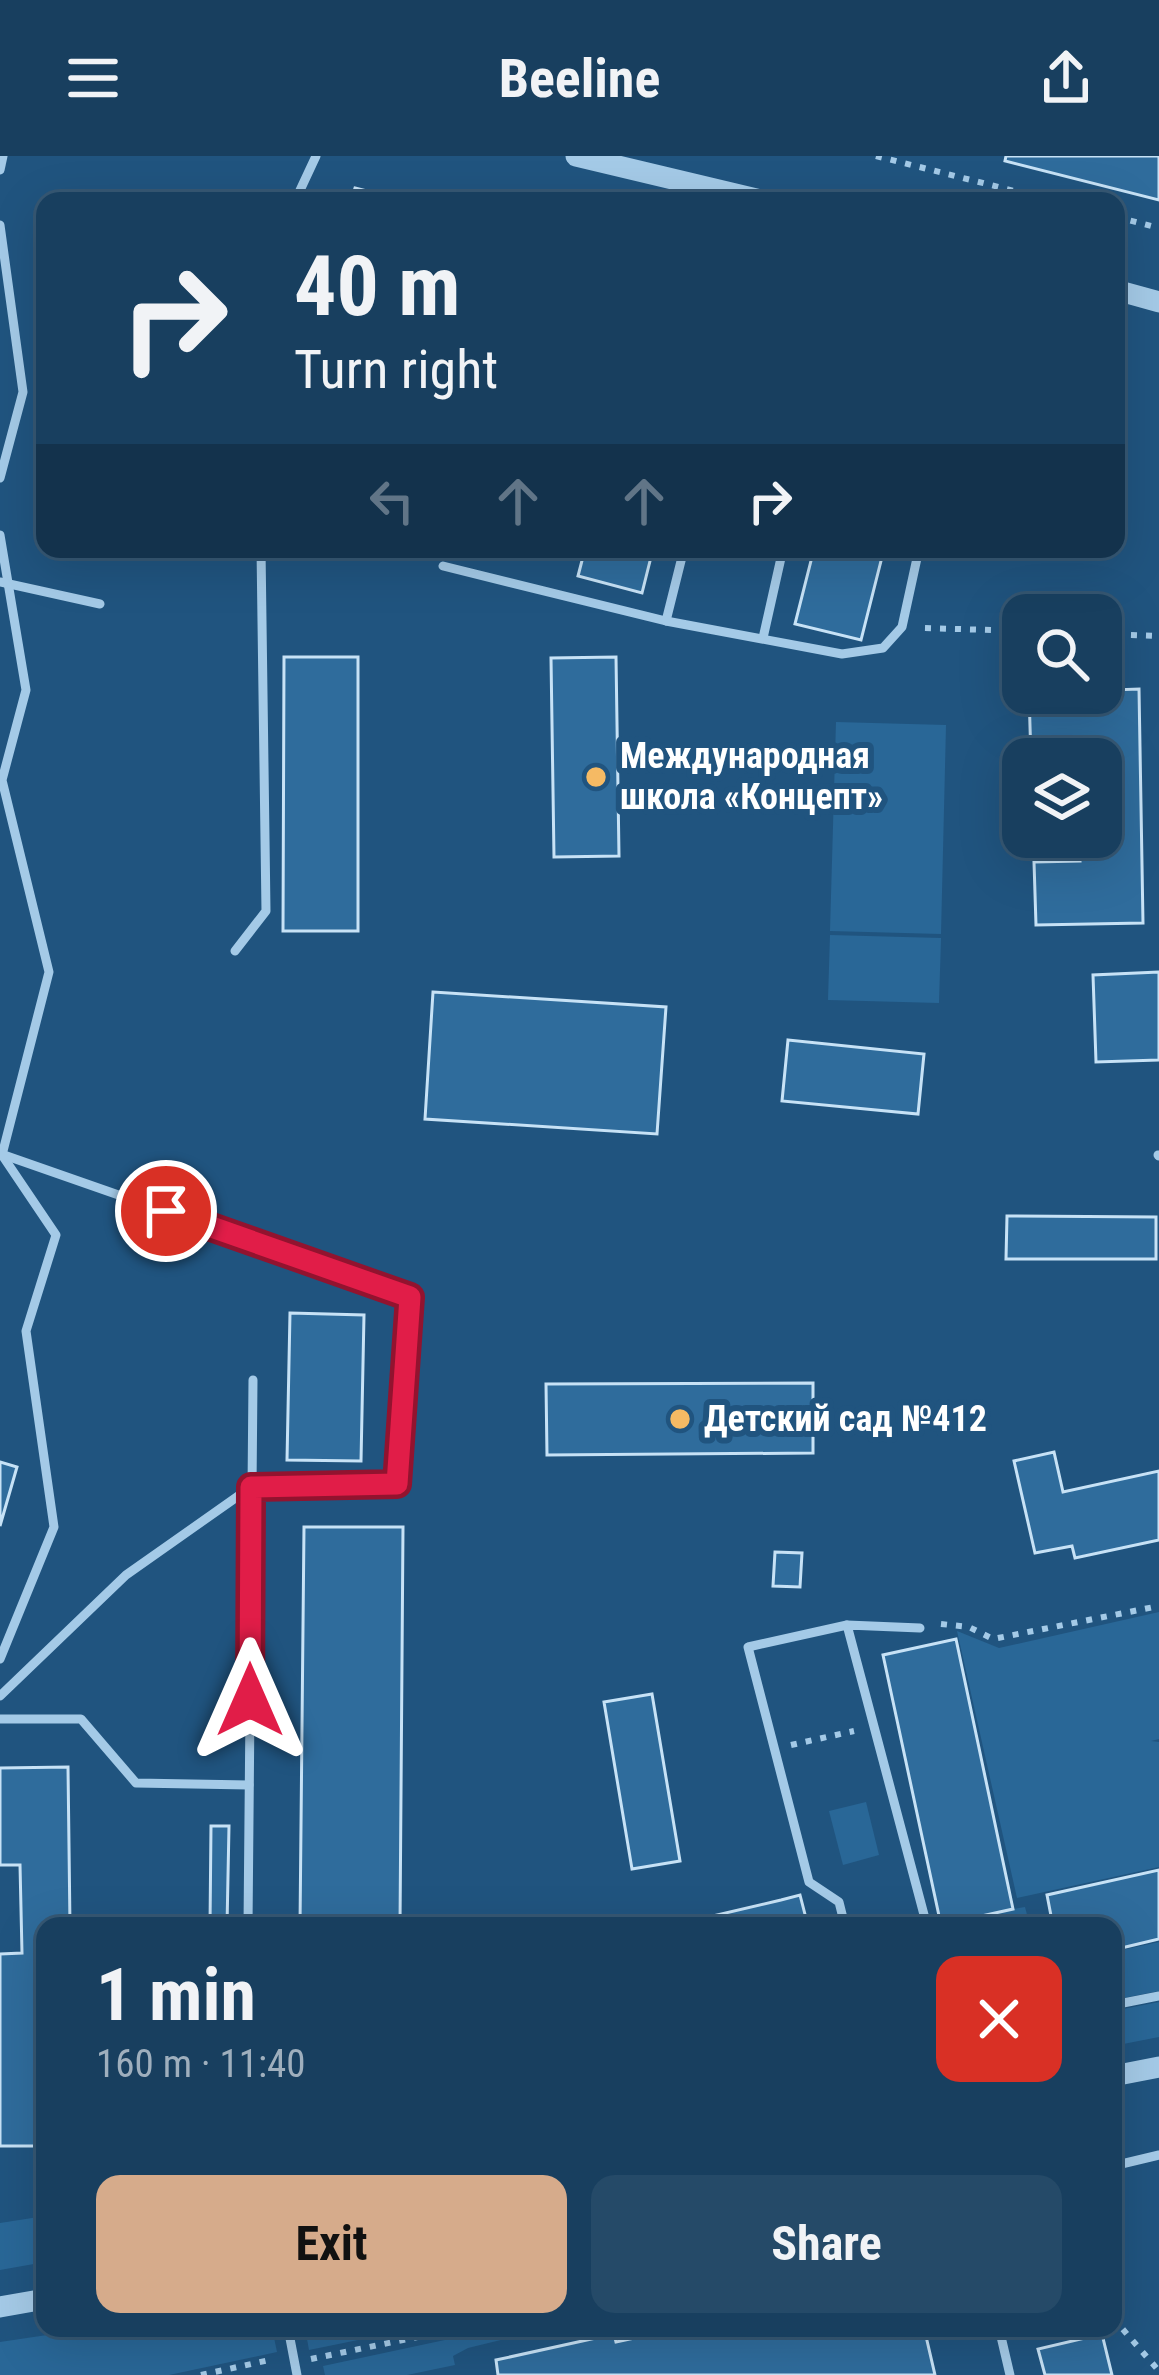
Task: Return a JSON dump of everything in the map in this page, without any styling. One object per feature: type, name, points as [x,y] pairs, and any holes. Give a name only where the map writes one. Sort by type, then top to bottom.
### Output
[{"type":"street","points":[[576,156],[727,192]]},
{"type":"street","points":[[1125,293],[1159,302]]},
{"type":"street","points":[[1122,2074],[1159,2067]]},
{"type":"street","points":[[0,2307],[36,2301]]},
{"type":"lane","points":[[0,170],[3,156]]},
{"type":"lane","points":[[300,192],[316,156]]},
{"type":"lane","points":[[0,225],[23,392],[0,478]]},
{"type":"lane","points":[[0,535],[3,583],[26,690],[2,780],[49,972],[1,1155],[56,1234],[26,1331],[54,1526],[0,1659]]},
{"type":"lane","points":[[235,951],[266,911],[261,558]]},
{"type":"lane","points":[[666,621],[682,558]]},
{"type":"lane","points":[[763,638],[781,558]]},
{"type":"lane","points":[[443,566],[666,621],[842,654],[883,648],[902,627],[917,558]]},
{"type":"lane","points":[[3,583],[100,604]]},
{"type":"lane","points":[[0,1696],[126,1575],[251,1487],[397,1484],[410,1297],[1,1155]]},
{"type":"lane","points":[[248,1917],[253,1380]]},
{"type":"lane","points":[[842,1917],[839,1902],[809,1882],[748,1647],[847,1625],[920,1628]]},
{"type":"lane","points":[[847,1625],[925,1917]]},
{"type":"lane","points":[[0,1719],[81,1719],[136,1783],[249,1785]]},
{"type":"lane","points":[[1122,2003],[1159,1996]]},
{"type":"lane","points":[[1122,2164],[1159,2156]]},
{"type":"lane","points":[[290,2337],[297,2375]]},
{"type":"lane","points":[[1001,2337],[1010,2375]]},
{"type":"path","points":[[877,156],[1019,192]]},
{"type":"path","points":[[1125,219],[1159,228]]},
{"type":"path","points":[[902,627],[1002,630]]},
{"type":"path","points":[[1122,635],[1159,636]]},
{"type":"path","points":[[920,1628],[950,1623],[993,1639],[1159,1606]]},
{"type":"path","points":[[774,1748],[875,1727]]},
{"type":"path","points":[[1122,2327],[1154,2358],[1159,2371]]},
{"type":"path","points":[[201,2375],[272,2359],[316,2359],[419,2337]]},
{"type":"shaded area","points":[[836,722],[946,725],[941,934],[830,931]]},
{"type":"shaded area","points":[[830,935],[941,938],[939,1003],[828,1000]]},
{"type":"shaded area","points":[[1159,1612],[1159,1739],[1151,1741],[1159,1742],[1159,1867],[1017,1898],[957,1631],[999,1648]]},
{"type":"shaded area","points":[[866,1802],[879,1855],[843,1865],[829,1811]]},
{"type":"shaded area","points":[[1025,1907],[1028,1917],[977,1917]]},
{"type":"shaded area","points":[[1159,1942],[1159,1991],[1122,1998],[1122,1950]]},
{"type":"shaded area","points":[[1159,2002],[1159,2037],[1122,2044],[1122,2009]]},
{"type":"shaded area","points":[[36,2217],[36,2264],[0,2270],[0,2223]]},
{"type":"shaded area","points":[[36,2337],[274,2337],[277,2352],[169,2375],[0,2375],[0,2342]]},
{"type":"shaded area","points":[[307,2337],[373,2337],[309,2350]]},
{"type":"shaded area","points":[[459,2337],[513,2337],[468,2348],[453,2356],[455,2365],[407,2375],[325,2375],[323,2366]]},
{"type":"building","points":[[1006,156],[1159,156],[1159,200],[1005,161]]},
{"type":"building","points":[[583,558],[651,558],[642,593],[578,576]]},
{"type":"building","points":[[812,558],[882,558],[861,640],[795,624]]},
{"type":"building","points":[[284,657],[358,657],[358,931],[283,931]]},
{"type":"building","points":[[616,657],[619,856],[554,857],[551,658]]},
{"type":"building","points":[[1139,689],[1143,923],[1036,925],[1034,862],[1122,858],[1122,738],[1030,738],[1030,714],[1122,714],[1122,690]]},
{"type":"building","points":[[1159,972],[1159,1060],[1096,1062],[1093,975]]},
{"type":"building","points":[[433,992],[666,1007],[657,1134],[425,1119]]},
{"type":"building","points":[[788,1040],[924,1054],[918,1114],[782,1101]]},
{"type":"building","points":[[1007,1216],[1156,1217],[1156,1259],[1006,1259]]},
{"type":"building","points":[[290,1313],[364,1315],[361,1461],[287,1460]]},
{"type":"building","name":"Детский сад №412","points":[[813,1383],[813,1453],[547,1455],[546,1384]]},
{"type":"building","points":[[1054,1452],[1063,1492],[1159,1471],[1159,1540],[1075,1558],[1072,1546],[1035,1553],[1014,1461]]},
{"type":"building","points":[[0,1462],[17,1467],[0,1526]]},
{"type":"building","points":[[304,1527],[403,1527],[400,1917],[300,1917]]},
{"type":"building","points":[[775,1552],[802,1553],[800,1587],[773,1586]]},
{"type":"building","points":[[956,1639],[1013,1909],[977,1917],[939,1917],[883,1655]]},
{"type":"building","points":[[652,1694],[680,1861],[632,1869],[604,1702]]},
{"type":"building","points":[[68,1767],[70,1917],[36,1917],[36,2146],[0,2146],[0,1954],[22,1953],[20,1865],[0,1865],[0,1768]]},
{"type":"building","points":[[211,1826],[229,1826],[227,1917],[210,1917]]},
{"type":"building","points":[[1159,1870],[1159,1939],[1122,1948],[1122,1917],[1051,1917],[1047,1895]]},
{"type":"building","points":[[800,1895],[806,1917],[708,1917]]},
{"type":"building","points":[[600,2337],[615,2337],[616,2342],[640,2337],[926,2337],[935,2375],[498,2375],[496,2360]]},
{"type":"building","points":[[1103,2337],[1112,2375],[1045,2375],[1038,2349]]},
{"type":"place","name":"Международная школа «Концепт»","points":[[596,777]]},
{"type":"place","name":"Детский сад №412","points":[[680,1419]]},
{"type":"route","points":[[166,1211],[410,1297],[397,1484],[251,1487],[250,1700]]}]
